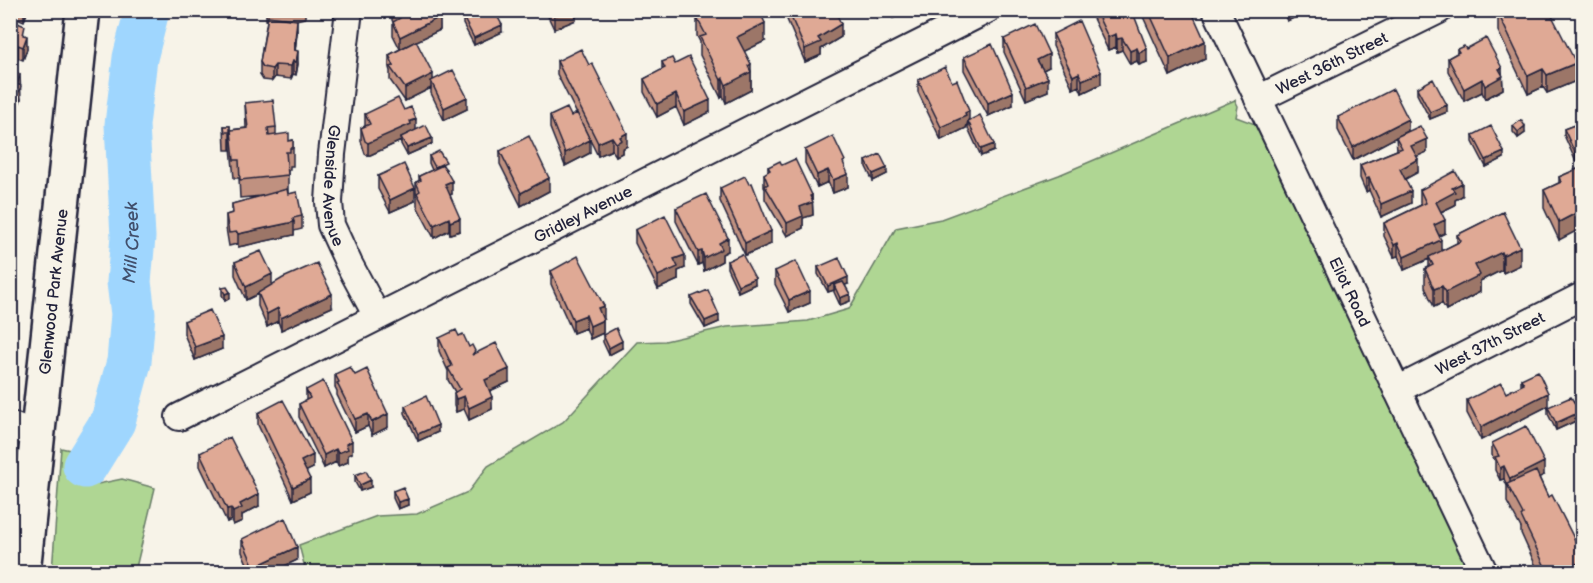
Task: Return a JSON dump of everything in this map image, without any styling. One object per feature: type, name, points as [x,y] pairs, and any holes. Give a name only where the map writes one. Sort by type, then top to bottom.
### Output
[{"type":"main road","name":"Glenwood Park Avenue","points":[[23,573],[24,430],[83,10]]},
{"type":"street","name":"Glenside Avenue","points":[[349,10],[332,154],[329,202],[331,225],[377,316]]},
{"type":"street","name":"Gridley Avenue","points":[[178,417],[987,10]]},
{"type":"street","name":"Eliot Road","points":[[1216,10],[1484,573]]},
{"type":"street","name":"West 36th Street","points":[[1258,99],[1439,10]]},
{"type":"street","name":"West 37th Street","points":[[1397,390],[1582,296]]},
{"type":"green space","points":[[1235,100],[1238,106],[1236,117],[1255,124],[1258,130],[1470,572],[306,572],[299,545],[377,516],[417,514],[468,492],[488,466],[563,422],[637,342],[665,341],[727,327],[808,321],[849,309],[896,228],[941,219],[1059,175]]},
{"type":"green space","points":[[61,448],[75,451],[98,484],[122,479],[155,488],[135,572],[52,572]]},
{"type":"building","points":[[394,10],[437,10],[440,17],[400,37],[393,22],[400,18]]},
{"type":"building","points":[[477,10],[494,10],[502,25],[474,38],[463,17]]},
{"type":"building","points":[[551,10],[569,10],[554,16]]},
{"type":"building","points":[[713,10],[759,10],[765,23],[737,37],[751,64],[748,66],[751,72],[726,85],[723,78],[721,80],[700,37],[706,35],[697,18]]},
{"type":"building","points":[[788,10],[835,10],[841,24],[818,38],[821,42],[805,49]]},
{"type":"building","points":[[1095,10],[1132,10],[1147,49],[1139,53],[1137,48],[1130,51],[1122,38],[1117,39],[1116,34],[1108,37]]},
{"type":"building","points":[[1148,10],[1191,10],[1205,41],[1170,58]]},
{"type":"building","points":[[1504,10],[1549,10],[1576,63],[1547,75],[1543,69],[1528,76],[1498,13]]},
{"type":"building","points":[[268,16],[297,20],[294,50],[298,51],[296,62],[293,61],[291,66],[275,65],[272,69],[263,67],[260,62]]},
{"type":"building","points":[[10,20],[25,26],[23,35],[27,36],[23,47],[18,45],[14,55],[10,54]]},
{"type":"building","points":[[1079,21],[1101,72],[1082,80],[1079,73],[1073,76],[1053,34]]},
{"type":"building","points":[[1035,24],[1049,54],[1037,60],[1048,78],[1026,87],[1004,39]]},
{"type":"building","points":[[1486,38],[1502,68],[1499,69],[1503,76],[1485,86],[1482,79],[1464,89],[1448,58],[1459,52],[1457,49],[1464,46],[1466,49]]},
{"type":"building","points":[[416,41],[433,74],[405,88],[390,67],[394,66],[389,55]]},
{"type":"building","points":[[992,44],[1013,92],[988,103],[964,57]]},
{"type":"building","points":[[581,49],[589,65],[592,63],[627,133],[620,137],[622,140],[616,143],[612,137],[598,143],[557,61]]},
{"type":"building","points":[[689,57],[710,100],[684,112],[676,94],[657,104],[644,79],[665,68],[662,62],[672,58],[675,64]]},
{"type":"building","points":[[945,67],[952,82],[957,80],[969,111],[965,113],[966,116],[941,127],[918,80]]},
{"type":"building","points":[[10,70],[20,74],[17,84],[21,86],[14,104],[10,103]]},
{"type":"building","points":[[453,70],[467,97],[444,108],[431,81]]},
{"type":"building","points":[[1433,79],[1447,105],[1430,112],[1417,88]]},
{"type":"building","points":[[1393,89],[1408,119],[1353,147],[1338,117]]},
{"type":"building","points":[[1582,93],[1582,105],[1577,96]]},
{"type":"building","points":[[398,98],[404,110],[411,107],[416,119],[410,121],[411,124],[368,143],[365,141],[361,128],[370,124],[365,114]]},
{"type":"building","points":[[273,100],[276,127],[268,128],[269,136],[289,133],[289,141],[293,140],[293,148],[290,148],[290,152],[286,152],[288,175],[240,180],[239,160],[234,160],[231,130],[248,128],[245,103]]},
{"type":"building","points":[[567,108],[571,116],[577,113],[590,140],[565,153],[550,116]]},
{"type":"building","points":[[980,115],[994,144],[981,149],[968,121]]},
{"type":"building","points":[[10,120],[17,123],[13,133],[17,135],[13,144],[10,143]]},
{"type":"building","points":[[1521,120],[1525,126],[1518,132],[1513,126]]},
{"type":"building","points":[[1582,122],[1582,152],[1576,155],[1564,129]]},
{"type":"building","points":[[426,125],[432,138],[407,148],[401,137]]},
{"type":"building","points":[[224,126],[230,126],[230,132],[225,132]]},
{"type":"building","points":[[1420,126],[1427,139],[1411,146],[1418,159],[1400,169],[1411,191],[1381,204],[1360,165],[1402,148],[1396,137]]},
{"type":"building","points":[[1491,126],[1504,152],[1486,160],[1473,135]]},
{"type":"building","points":[[529,136],[549,178],[521,193],[500,151]]},
{"type":"building","points":[[833,136],[845,161],[843,162],[848,174],[833,180],[828,170],[817,175],[805,150]]},
{"type":"building","points":[[439,151],[446,162],[435,167],[429,156]]},
{"type":"building","points":[[880,154],[887,168],[873,174],[866,161]]},
{"type":"building","points":[[795,159],[813,202],[800,207],[803,216],[787,223],[765,186],[768,184],[764,174],[770,170],[768,167],[780,161],[782,165]]},
{"type":"building","points":[[404,164],[415,188],[390,200],[378,176]]},
{"type":"building","points":[[443,165],[452,181],[445,184],[460,218],[450,222],[449,218],[434,225],[417,193],[420,191],[416,182],[421,180],[419,176]]},
{"type":"building","points":[[1582,167],[1582,210],[1559,222],[1544,190],[1561,182],[1559,177]]},
{"type":"building","points":[[1455,171],[1462,183],[1452,188],[1455,192],[1436,202],[1445,220],[1434,225],[1441,240],[1404,257],[1398,243],[1394,245],[1384,223],[1426,203],[1420,190]]},
{"type":"building","points":[[745,176],[749,184],[752,183],[771,231],[745,243],[720,188]]},
{"type":"building","points":[[287,189],[288,194],[297,192],[302,216],[293,218],[294,222],[238,234],[237,232],[229,233],[226,215],[233,213],[232,204]]},
{"type":"building","points":[[706,194],[728,238],[719,243],[722,249],[704,258],[702,251],[698,252],[676,208]]},
{"type":"building","points":[[1503,212],[1520,247],[1503,255],[1502,252],[1475,265],[1480,275],[1446,292],[1442,286],[1434,289],[1425,269],[1433,265],[1429,257],[1461,241],[1457,235]]},
{"type":"building","points":[[665,215],[685,255],[674,259],[678,267],[658,276],[635,230]]},
{"type":"building","points":[[261,251],[272,274],[246,287],[235,262]]},
{"type":"building","points":[[742,254],[755,278],[738,285],[727,261]]},
{"type":"building","points":[[578,256],[604,306],[598,308],[603,320],[590,326],[586,315],[573,320],[551,271]]},
{"type":"building","points":[[839,258],[848,277],[828,286],[818,267]]},
{"type":"building","points":[[796,261],[810,291],[789,300],[775,271]]},
{"type":"building","points":[[317,263],[332,294],[281,318],[278,308],[267,314],[258,293],[283,278]]},
{"type":"building","points":[[843,282],[850,294],[840,298],[834,285]]},
{"type":"building","points":[[227,287],[230,292],[225,294],[222,288]]},
{"type":"building","points":[[708,290],[719,315],[705,321],[691,297]]},
{"type":"building","points":[[210,310],[222,337],[195,347],[184,321]]},
{"type":"building","points":[[616,328],[622,341],[609,348],[603,335]]},
{"type":"building","points":[[456,330],[459,336],[463,334],[469,347],[472,345],[475,351],[472,355],[496,343],[509,369],[485,380],[492,397],[469,408],[464,396],[456,399],[454,393],[460,389],[448,368],[452,366],[439,338]]},
{"type":"building","points":[[1582,347],[1582,363],[1576,350]]},
{"type":"building","points":[[350,367],[355,375],[367,369],[388,414],[372,422],[368,414],[355,419],[337,383],[339,382],[335,374]]},
{"type":"building","points":[[1538,371],[1548,393],[1481,427],[1467,400],[1501,383],[1506,393],[1524,384],[1521,379]]},
{"type":"building","points":[[323,381],[352,441],[346,444],[348,449],[338,453],[336,449],[324,455],[299,404],[310,398],[306,390]]},
{"type":"building","points":[[426,396],[438,425],[418,434],[405,406]]},
{"type":"building","points":[[1571,397],[1580,412],[1556,423],[1548,407]]},
{"type":"building","points":[[283,400],[313,455],[301,461],[310,479],[293,487],[258,413]]},
{"type":"building","points":[[1526,426],[1544,462],[1510,479],[1504,466],[1500,468],[1495,457],[1499,456],[1492,443]]},
{"type":"building","points":[[230,437],[259,494],[240,504],[242,508],[233,512],[231,508],[227,509],[200,453]]},
{"type":"building","points":[[366,471],[371,480],[360,485],[355,475]]},
{"type":"building","points":[[1536,471],[1548,497],[1552,495],[1582,554],[1582,561],[1559,573],[1548,573],[1521,516],[1523,514],[1507,484]]},
{"type":"building","points":[[403,487],[408,499],[398,502],[393,491]]},
{"type":"building","points":[[285,518],[297,547],[254,567],[242,539]]},
{"type":"waterway","name":"Mill Creek","points":[[85,466],[113,421],[129,362],[133,314],[129,282],[133,237],[127,125],[135,58],[147,10]]}]
